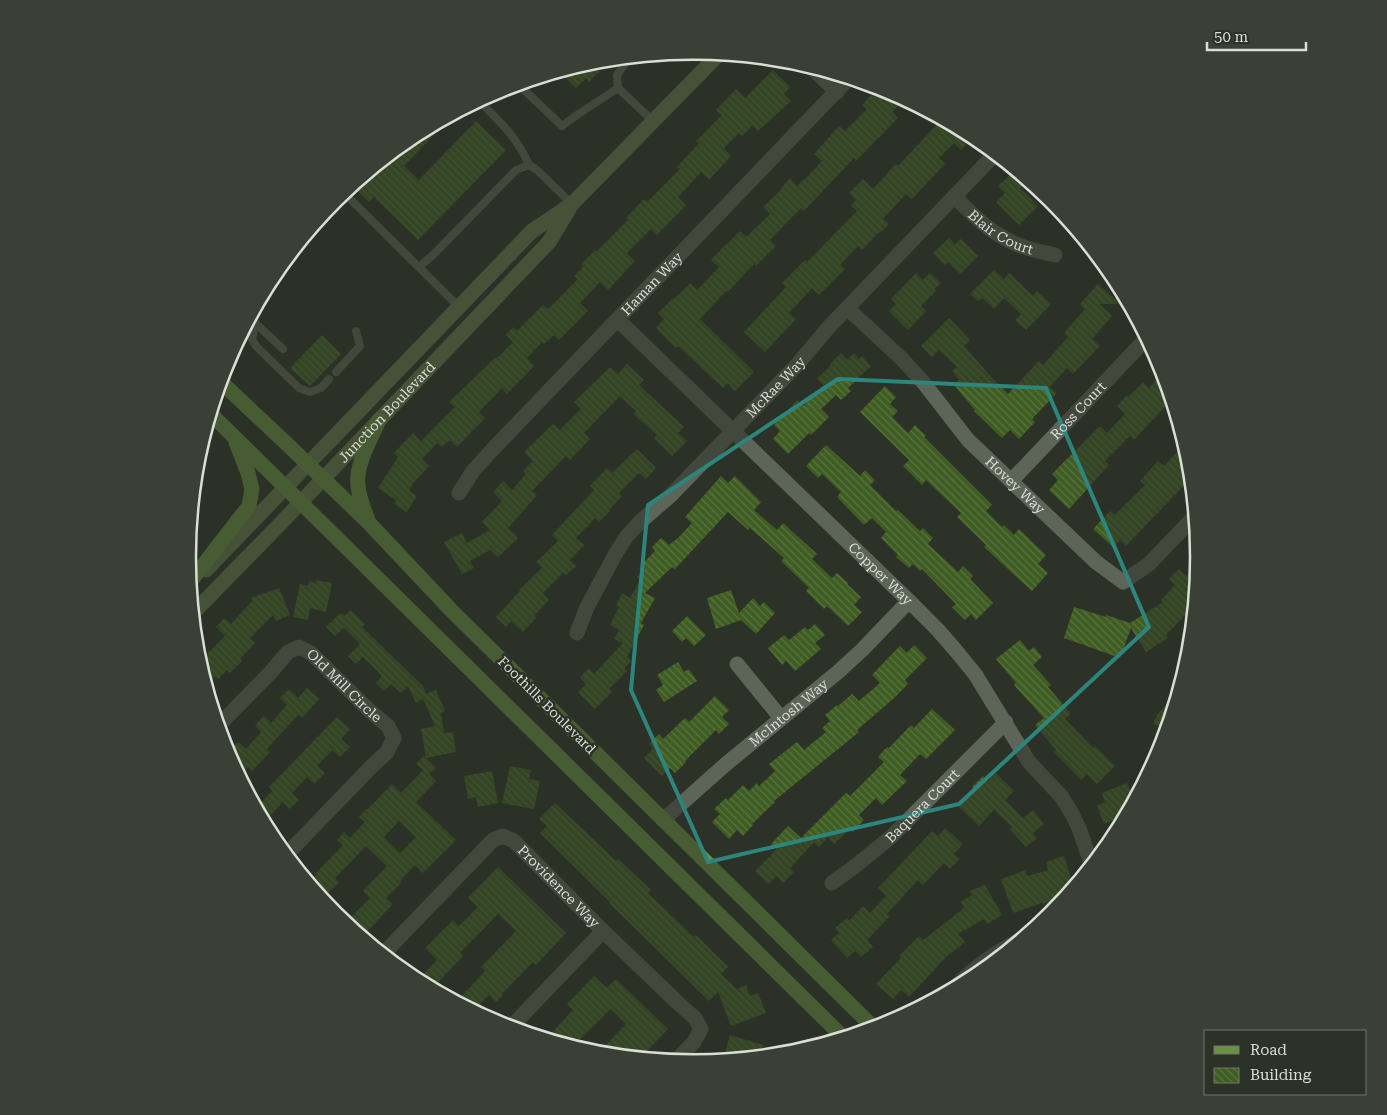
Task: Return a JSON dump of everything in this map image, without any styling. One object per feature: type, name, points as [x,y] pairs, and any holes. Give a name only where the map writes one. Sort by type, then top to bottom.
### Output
[{"type":"main road","name":"Junction Boulevard","points":[[197,579],[532,231],[572,204],[713,61]]},
{"type":"main road","name":"Junction Boulevard","points":[[199,607],[549,242],[572,204]]},
{"type":"main road","name":"Foothills Boulevard","points":[[226,387],[369,523],[451,610],[869,1023]]},
{"type":"main road","name":"Foothills Boulevard","points":[[216,419],[839,1033]]},
{"type":"main road","points":[[369,523],[357,483],[360,465],[380,420]]},
{"type":"main road","points":[[196,574],[249,506],[252,489],[248,473],[233,436]]},
{"type":"street","points":[[821,77],[837,92]]},
{"type":"street","name":"Haman Way","points":[[459,493],[473,471],[493,449],[845,84]]},
{"type":"street","name":"McRae Way","points":[[577,633],[587,607],[627,536],[671,495],[796,366],[828,328],[990,159]]},
{"type":"street","name":"Blair Court","points":[[954,196],[991,230],[1007,240],[1025,248],[1055,255]]},
{"type":"street","name":"Hovey Way","points":[[847,308],[902,359],[923,382],[968,440],[1096,562],[1123,582],[1149,564],[1190,522]]},
{"type":"street","name":"Copper Way","points":[[618,320],[909,601],[958,652],[975,674],[1006,722],[1029,762],[1061,796],[1071,812],[1089,858]]},
{"type":"street","name":"Ross Court","points":[[1012,480],[1142,343]]},
{"type":"street","name":"McIntosh Way","points":[[663,820],[697,789],[838,672],[909,601]]},
{"type":"street","name":"Old Mill Circle","points":[[223,721],[288,652],[299,647],[311,653],[371,712],[388,726],[394,738],[387,752],[291,849]]},
{"type":"street","points":[[737,664],[781,718]]},
{"type":"street","name":"Baquera Court","points":[[832,883],[891,837],[1006,722]]},
{"type":"street","name":"Providence Way","points":[[388,949],[493,840],[503,836],[514,841],[603,931],[696,1018],[701,1029],[694,1042],[682,1055]]},
{"type":"street","points":[[516,1022],[603,931]]},
{"type":"lane","points":[[625,65],[617,75],[618,88],[653,121]]},
{"type":"lane","points":[[524,90],[562,126],[577,114],[618,88]]},
{"type":"lane","points":[[484,106],[508,129],[525,155],[529,165],[537,170],[572,204]]},
{"type":"lane","points":[[419,266],[516,170],[529,165]]},
{"type":"lane","points":[[350,198],[459,307]]},
{"type":"lane","points":[[255,323],[283,350]]},
{"type":"lane","points":[[253,327],[252,339],[256,346],[299,388],[310,392],[321,388],[329,379]]},
{"type":"lane","points":[[336,372],[360,346],[356,331]]},
{"type":"highlighted area","points":[[838,379],[1046,388],[1149,627],[959,804],[708,862],[631,690],[648,505]]},
{"type":"building","points":[[601,69],[589,82],[586,78],[576,88],[565,77]]},
{"type":"building","points":[[773,70],[790,87],[784,94],[791,101],[758,131],[752,126],[742,136],[739,133],[724,148],[731,156],[709,180],[701,172],[678,197],[686,205],[657,235],[651,229],[627,253],[635,261],[608,290],[600,282],[580,303],[588,311],[559,340],[554,335],[544,344],[542,342],[527,358],[534,366],[507,394],[502,388],[479,412],[485,418],[457,447],[450,440],[442,447],[437,443],[422,459],[429,466],[414,482],[409,491],[417,496],[407,512],[394,504],[396,500],[378,488],[398,457],[394,453],[413,433],[421,441],[455,407],[449,402],[513,342],[506,335],[513,327],[517,331],[543,305],[548,309],[578,279],[574,276],[583,267],[581,264],[628,220],[626,218],[644,199],[647,202],[680,169],[677,167],[699,143],[696,141],[722,115],[716,110],[736,89],[745,98]]},
{"type":"building","points":[[873,94],[899,105],[892,112],[898,118],[856,161],[854,158],[804,211],[801,208],[770,240],[776,246],[756,266],[754,264],[700,319],[754,372],[735,391],[728,383],[723,388],[678,346],[676,348],[656,328],[664,319],[658,313],[690,283],[697,290],[719,267],[711,260],[740,231],[746,237],[770,214],[763,207],[782,189],[790,178],[797,186],[808,176],[822,161],[814,154],[839,126],[845,131],[867,109],[862,105]]},
{"type":"building","points":[[476,121],[506,150],[418,240],[374,197],[369,202],[357,191],[391,163],[436,132],[404,166],[419,180]]},
{"type":"building","points":[[937,124],[968,143],[961,150],[954,143],[939,158],[945,164],[912,199],[906,194],[883,219],[889,224],[862,250],[858,246],[840,265],[845,269],[819,295],[812,288],[789,313],[796,319],[765,352],[744,332],[786,287],[782,283],[805,260],[807,262],[857,211],[851,205],[856,200],[849,193],[863,179],[873,189],[896,164],[898,166]]},
{"type":"building","points":[[1011,174],[1023,185],[1020,188],[1038,206],[1019,225],[996,202],[1005,193],[998,186]]},
{"type":"building","points":[[949,238],[955,244],[961,239],[978,256],[960,274],[948,262],[945,265],[933,253]]},
{"type":"building","points":[[994,270],[1004,279],[1009,273],[1033,296],[1037,291],[1051,304],[1026,330],[1015,320],[1021,314],[1004,298],[994,309],[982,298],[978,301],[970,294]]},
{"type":"building","points":[[916,273],[923,280],[930,273],[941,283],[921,306],[926,311],[908,330],[889,311],[896,304],[891,299]]},
{"type":"building","points":[[1098,284],[1115,299],[1115,294],[1121,304],[1099,304],[1112,316],[1092,339],[1100,346],[1073,374],[1067,368],[1050,387],[1057,393],[1032,419],[1035,422],[1019,439],[1010,430],[1002,438],[974,411],[954,385],[959,380],[952,371],[957,367],[939,350],[932,357],[921,346],[949,318],[970,340],[964,346],[1008,394],[1039,361],[1043,365],[1068,337],[1064,333],[1085,309],[1080,304]]},
{"type":"building","points":[[322,335],[341,354],[310,386],[290,368]]},
{"type":"building","points":[[841,353],[847,360],[854,353],[859,359],[862,356],[871,366],[848,388],[851,391],[841,400],[836,395],[821,409],[829,417],[811,435],[809,433],[788,454],[773,439],[780,431],[774,425],[797,400],[803,406],[823,385],[817,379]]},
{"type":"building","points":[[627,364],[644,380],[639,385],[684,427],[678,433],[687,441],[672,456],[654,438],[657,435],[633,414],[636,411],[620,396],[584,433],[590,439],[570,460],[566,456],[532,491],[537,495],[508,528],[518,538],[498,557],[490,550],[470,561],[474,568],[462,574],[444,542],[462,533],[467,543],[490,530],[482,522],[502,501],[493,492],[503,481],[512,490],[526,474],[523,471],[533,461],[524,452],[553,424],[560,430],[581,409],[574,402],[610,367],[618,374]]},
{"type":"building","points":[[1156,380],[1159,382],[1167,405],[1134,440],[1130,436],[1105,461],[1109,465],[1069,509],[1049,490],[1058,480],[1052,474],[1100,426],[1107,433],[1125,414],[1117,406],[1127,395],[1128,397],[1143,382],[1149,388]]},
{"type":"building","points":[[885,386],[896,397],[890,404],[898,411],[892,417],[908,433],[915,425],[926,436],[924,437],[992,505],[986,511],[1002,527],[1004,525],[1014,535],[1019,529],[1046,555],[1038,564],[1048,573],[1032,591],[984,547],[986,545],[957,517],[961,513],[926,480],[922,485],[903,466],[909,460],[860,412]]},
{"type":"building","points":[[826,445],[860,476],[865,470],[875,480],[870,485],[896,511],[898,510],[920,531],[923,528],[933,538],[928,544],[958,572],[963,566],[973,576],[970,579],[993,603],[976,620],[971,614],[965,620],[952,607],[956,604],[922,569],[920,571],[913,564],[909,568],[896,557],[898,555],[881,538],[886,532],[872,518],[864,525],[837,497],[841,492],[822,474],[818,478],[806,466]]},
{"type":"building","points":[[637,449],[656,468],[646,479],[639,473],[619,493],[622,496],[610,511],[599,522],[595,518],[576,538],[584,545],[570,560],[576,566],[566,575],[563,573],[543,593],[549,600],[534,616],[536,618],[523,632],[511,621],[506,627],[496,617],[519,590],[542,568],[536,562],[558,541],[552,535],[594,490],[590,486],[607,468],[612,473]]},
{"type":"building","points":[[1179,450],[1185,484],[1126,546],[1120,540],[1113,547],[1093,529],[1110,511],[1115,515],[1145,485],[1140,481],[1158,461],[1164,466]]},
{"type":"building","points":[[721,476],[728,483],[735,476],[761,502],[754,510],[777,530],[783,523],[817,554],[812,559],[832,578],[837,573],[848,583],[861,597],[854,605],[862,612],[848,626],[827,606],[824,609],[806,591],[809,588],[781,561],[784,558],[750,528],[748,530],[728,512],[675,569],[672,567],[645,593],[655,598],[641,623],[644,625],[627,657],[631,661],[624,669],[627,671],[609,689],[612,692],[595,709],[578,692],[586,684],[580,677],[589,668],[594,674],[623,643],[614,639],[619,630],[610,625],[619,607],[616,605],[622,593],[630,598],[640,580],[637,577],[645,569],[641,565],[655,551],[652,547],[661,538],[669,545],[678,538],[692,523],[685,517]]},
{"type":"building","points":[[1179,569],[1186,576],[1191,571],[1188,612],[1166,635],[1168,638],[1146,652],[1131,628],[1120,658],[1064,638],[1074,607],[1130,623],[1163,602],[1161,600],[1175,585],[1169,579]]},
{"type":"building","points":[[316,580],[332,583],[326,612],[310,608],[308,620],[293,617],[300,584],[308,586],[309,581],[315,583]]},
{"type":"building","points":[[279,588],[290,615],[276,621],[273,615],[250,638],[255,643],[240,659],[242,661],[230,673],[227,670],[218,679],[215,676],[212,679],[206,655],[225,636],[216,627],[224,618],[231,624],[252,601],[251,598]]},
{"type":"building","points":[[731,590],[739,613],[753,598],[760,606],[764,602],[775,613],[756,634],[741,620],[716,629],[707,598]]},
{"type":"building","points":[[351,610],[365,624],[362,627],[423,686],[426,694],[436,690],[445,711],[441,713],[444,733],[453,732],[456,752],[426,758],[421,729],[435,726],[423,699],[416,703],[408,686],[401,693],[391,684],[384,691],[376,683],[382,676],[363,657],[356,664],[348,656],[360,644],[344,628],[335,636],[326,627],[339,614],[344,616]]},
{"type":"building","points":[[687,616],[706,635],[694,646],[686,638],[682,642],[672,631]]},
{"type":"building","points":[[815,624],[825,635],[815,643],[821,649],[795,671],[786,661],[782,665],[768,648],[784,635],[789,640],[805,627],[808,630]]},
{"type":"building","points":[[1020,640],[1029,651],[1034,647],[1042,657],[1033,665],[1051,685],[1048,687],[1071,714],[1065,719],[1093,748],[1095,746],[1115,766],[1097,784],[1087,774],[1081,780],[1054,752],[1056,750],[1035,725],[1044,718],[1014,685],[1016,683],[996,659]]},
{"type":"building","points":[[914,645],[927,658],[905,680],[908,684],[857,730],[859,732],[774,801],[743,836],[737,830],[729,839],[712,822],[720,814],[714,809],[726,798],[728,800],[743,785],[749,791],[757,783],[759,786],[775,771],[769,764],[797,742],[804,750],[826,732],[822,728],[830,721],[825,715],[852,694],[859,701],[880,683],[872,675],[889,657],[900,646],[907,653]]},
{"type":"building","points":[[678,662],[684,672],[689,669],[697,681],[664,702],[656,690],[663,685],[657,675]]},
{"type":"building","points":[[307,688],[319,699],[302,718],[298,715],[267,749],[270,752],[252,771],[248,767],[244,771],[234,747],[238,742],[246,749],[261,732],[255,725],[264,716],[271,723],[287,705],[280,698],[289,689],[298,698]]},
{"type":"building","points":[[715,696],[729,710],[722,717],[729,724],[719,734],[716,730],[675,773],[670,768],[662,776],[644,758],[653,749],[649,744],[659,734],[663,739],[685,718],[689,722]]},
{"type":"building","points":[[1170,701],[1161,727],[1153,724],[1157,715]]},
{"type":"building","points":[[932,709],[955,730],[926,759],[920,754],[900,775],[907,781],[882,805],[876,798],[859,815],[864,820],[852,833],[849,830],[834,844],[828,837],[819,847],[814,842],[790,868],[794,872],[783,883],[777,876],[768,884],[755,871],[777,849],[771,844],[788,826],[801,838],[846,793],[850,796],[884,762],[878,757],[887,747],[889,748],[911,725],[914,728]]},
{"type":"building","points":[[337,717],[350,729],[341,739],[350,747],[340,757],[332,750],[317,766],[325,773],[314,784],[307,777],[292,793],[299,800],[290,809],[283,802],[269,816],[261,803],[272,791],[269,787]]},
{"type":"building","points":[[424,756],[436,768],[429,774],[436,781],[416,802],[456,840],[423,873],[415,865],[386,898],[393,904],[366,933],[350,918],[370,898],[363,891],[387,866],[366,846],[335,878],[339,882],[327,894],[313,878],[343,845],[337,840],[344,832],[350,838],[365,822],[359,817],[392,784],[401,793],[423,770],[416,764]],"holes":[[[399,821],[416,837],[400,853],[384,837]]]},
{"type":"building","points":[[510,766],[531,770],[529,779],[540,781],[534,809],[502,803]]},
{"type":"building","points":[[492,771],[498,803],[478,807],[476,797],[468,799],[464,776]]},
{"type":"building","points":[[996,773],[1014,791],[1005,800],[1023,818],[1033,810],[1044,824],[1033,833],[1037,838],[1026,847],[1010,829],[1012,827],[994,810],[979,826],[959,807],[975,790],[972,787],[983,776],[988,781]]},
{"type":"building","points":[[1127,783],[1131,793],[1116,819],[1104,824],[1097,806],[1105,802],[1102,793]]},
{"type":"building","points":[[555,803],[616,861],[618,859],[651,890],[648,893],[694,937],[696,935],[728,967],[721,974],[737,989],[746,985],[750,996],[758,993],[766,1013],[731,1026],[718,992],[709,1001],[540,833],[547,826],[539,819]]},
{"type":"building","points":[[945,828],[963,844],[954,854],[959,859],[950,869],[944,863],[923,885],[918,880],[887,914],[890,916],[867,940],[873,947],[861,957],[855,951],[847,958],[831,940],[839,933],[835,928],[847,918],[849,921],[863,906],[870,913],[886,896],[878,888],[932,831],[938,836]]},
{"type":"building","points":[[1064,856],[1072,881],[1060,894],[1054,896],[1054,900],[1013,913],[1001,879],[1025,870],[1027,876],[1048,870],[1046,862]]},
{"type":"building","points":[[498,867],[566,933],[536,965],[533,962],[496,1002],[489,995],[478,1006],[461,997],[485,971],[481,967],[516,931],[498,914],[460,953],[463,956],[437,983],[423,975],[437,960],[425,948],[453,920],[459,926],[478,907],[468,898]]},
{"type":"building","points":[[985,885],[1002,915],[987,924],[984,919],[958,934],[965,942],[946,957],[909,997],[901,990],[893,999],[876,984],[901,958],[899,956],[919,936],[923,940],[964,908],[961,901],[972,895],[969,891]]},
{"type":"building","points":[[594,976],[607,988],[616,979],[668,1029],[645,1053],[604,1046],[626,1024],[611,1009],[579,1040],[577,1038],[575,1040],[551,1034],[573,1010],[567,1004]]},
{"type":"building","points":[[730,1035],[763,1045],[761,1050],[725,1053]]}]
